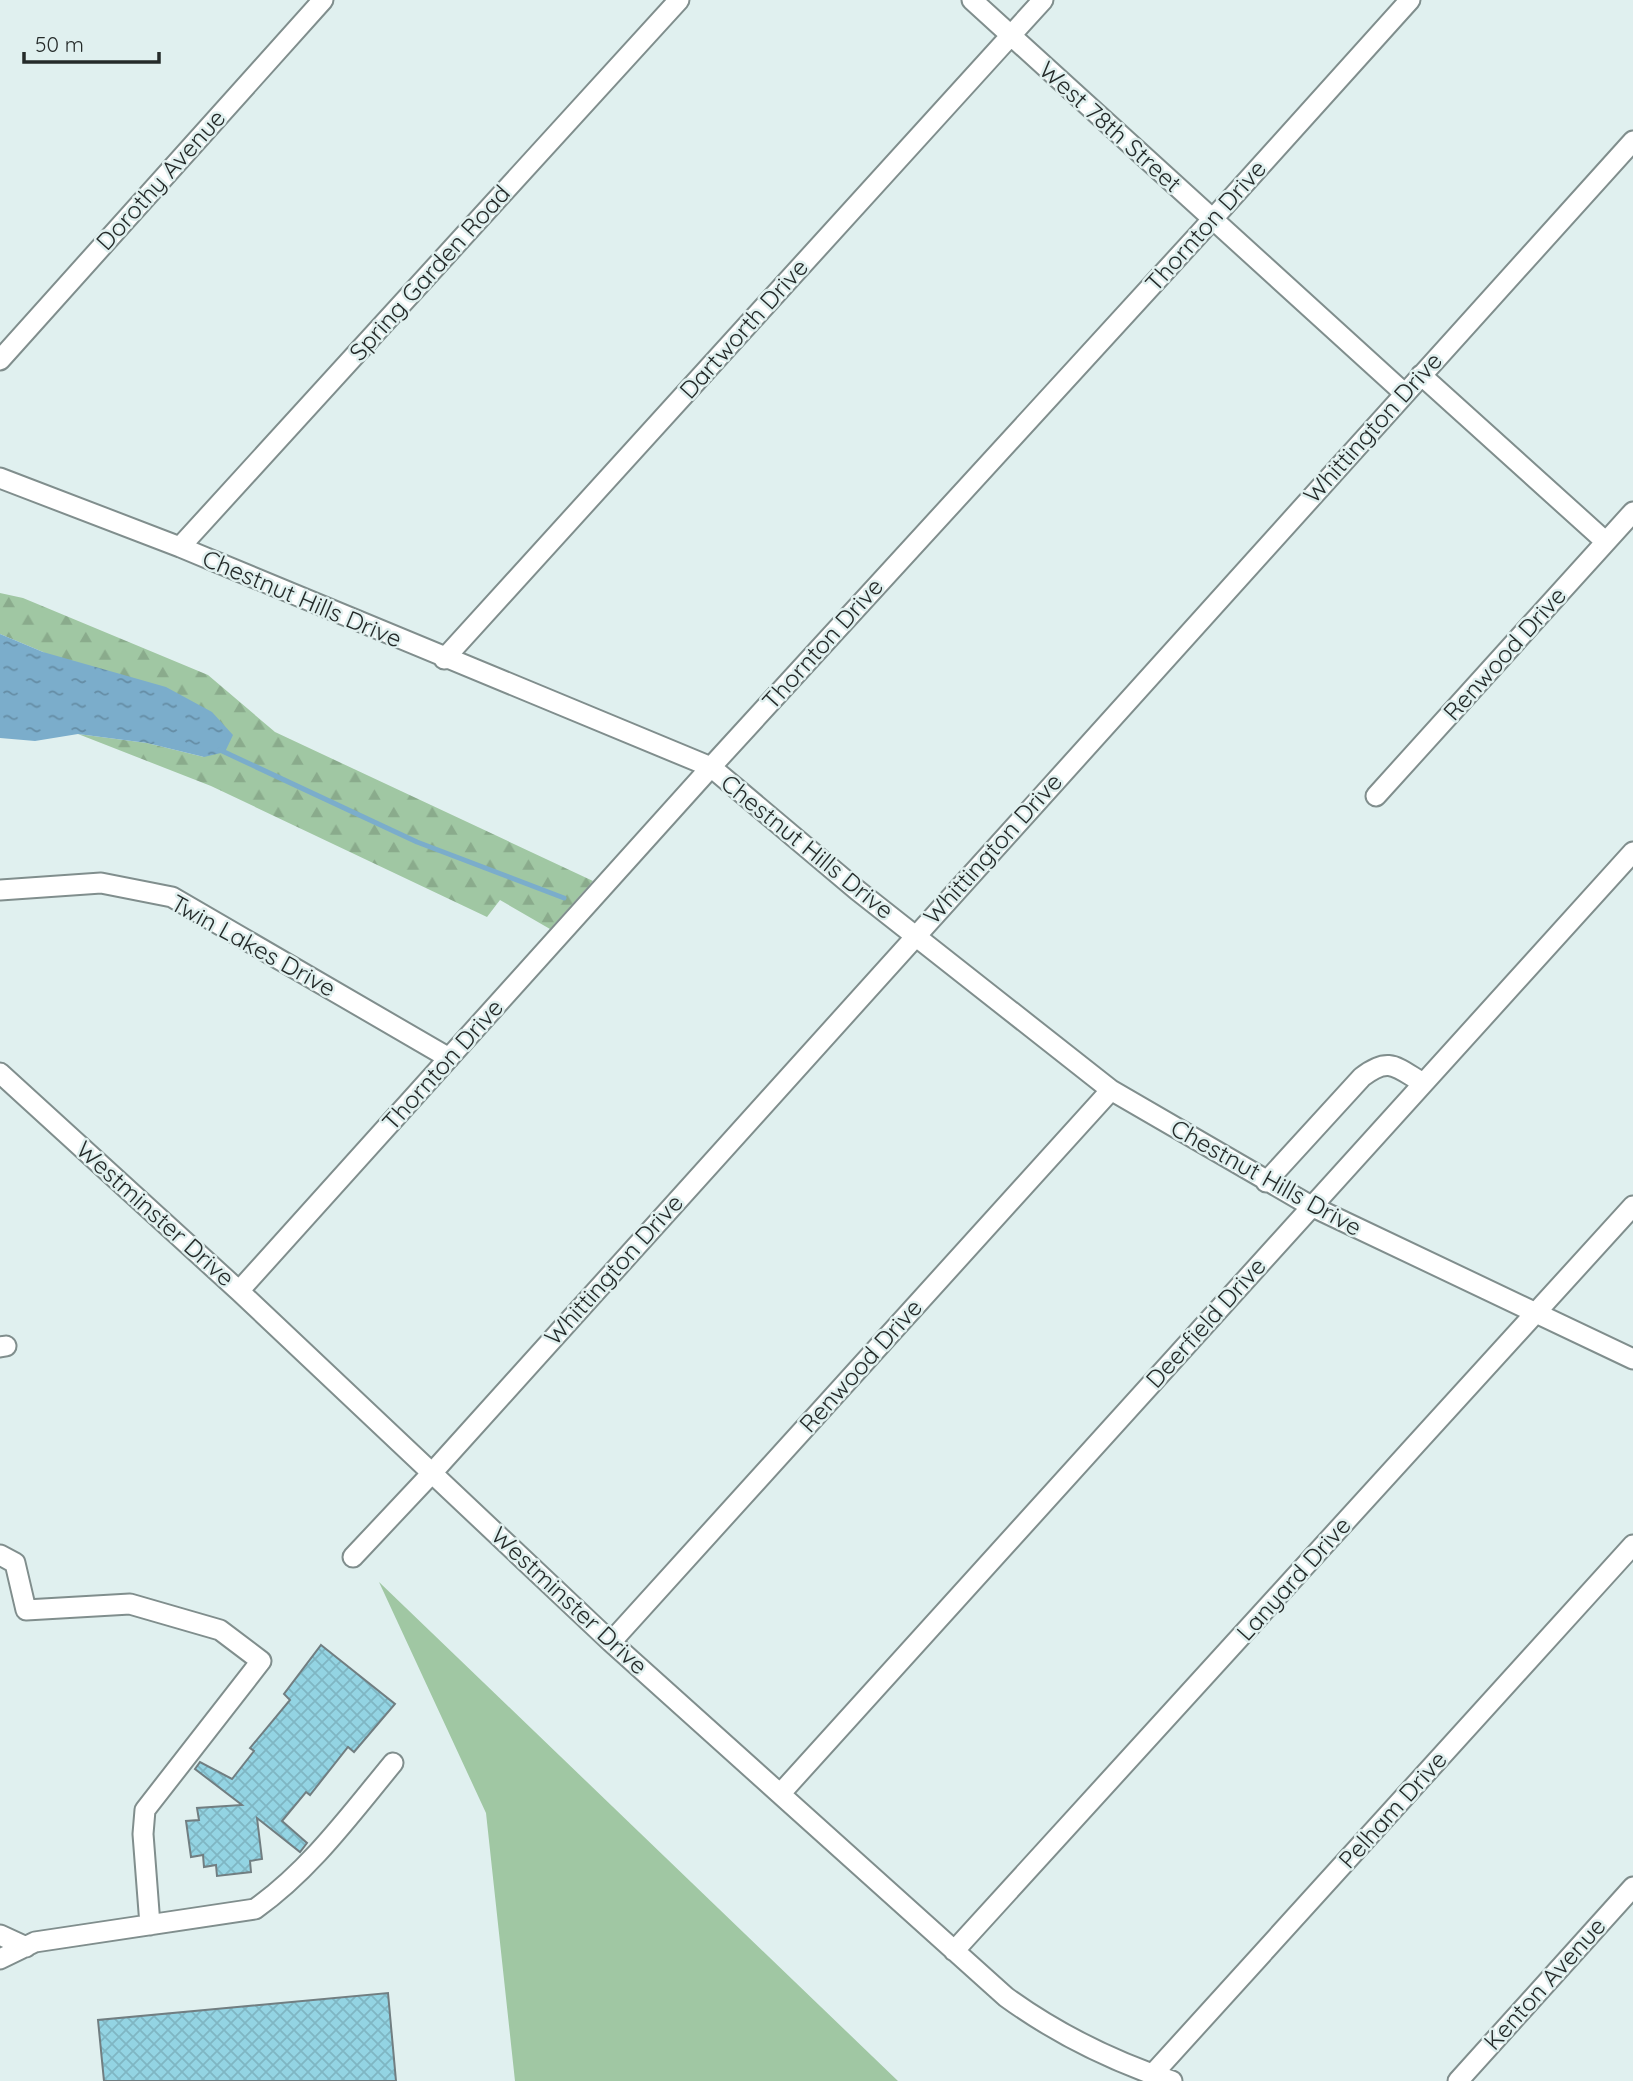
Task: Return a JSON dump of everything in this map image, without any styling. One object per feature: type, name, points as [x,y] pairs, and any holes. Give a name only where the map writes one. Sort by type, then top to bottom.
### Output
[{"type":"street","name":"Dorothy Avenue","points":[[0,360],[323,0]]},
{"type":"street","name":"Spring Garden Road","points":[[180,547],[679,0]]},
{"type":"street","name":"West 78th Street","points":[[972,0],[1404,393]]},
{"type":"street","name":"Dartworth Drive","points":[[444,659],[1043,0]]},
{"type":"street","name":"Thornton Drive","points":[[239,1291],[710,767],[1410,0]]},
{"type":"street","name":"Whittington Drive","points":[[353,1557],[432,1473],[1633,141]]},
{"type":"street","points":[[1420,375],[1606,542]]},
{"type":"street","name":"Chestnut Hills Drive","points":[[0,478],[180,547],[444,659],[710,767],[857,890],[1111,1090],[1311,1206],[1633,1359]]},
{"type":"street","name":"Renwood Drive","points":[[1376,796],[1633,512]]},
{"type":"street","name":"Deerfield Drive","points":[[780,1794],[1633,852]]},
{"type":"street","name":"Twin Lakes Drive","points":[[0,890],[101,883],[172,897],[449,1058]]},
{"type":"street","points":[[1266,1182],[1362,1077],[1377,1066],[1389,1064],[1423,1083]]},
{"type":"street","name":"Westminster Drive","points":[[0,1073],[239,1291],[611,1642],[1006,1997],[1044,2024],[1090,2049],[1172,2081]]},
{"type":"street","name":"Renwood Drive","points":[[611,1642],[1111,1090]]},
{"type":"street","name":"Lanyard Drive","points":[[954,1951],[1633,1206]]},
{"type":"street","name":"Pelham Drive","points":[[1152,2074],[1633,1545]]},
{"type":"street","points":[[0,1555],[15,1563],[26,1609],[131,1604],[220,1630],[261,1661],[145,1810],[143,1834],[150,1925]]},
{"type":"street","points":[[0,1959],[35,1942],[256,1909],[281,1891],[306,1867],[393,1763]]},
{"type":"street","name":"Kenton Avenue","points":[[1458,2081],[1633,1887]]},
{"type":"street","points":[[0,1934],[26,1947]]},
{"type":"green space","points":[[0,593],[23,598],[208,675],[275,732],[593,881],[550,929],[500,900],[487,917],[211,786],[78,734],[147,743],[204,757],[43,652],[0,634]]},
{"type":"green space","points":[[379,1582],[898,2081],[515,2081],[486,1813]]},
{"type":"water","points":[[0,634],[43,652],[166,687],[212,712],[233,735],[225,752],[204,757],[147,743],[78,734],[35,741],[0,738]]},
{"type":"building","points":[[321,1645],[395,1704],[354,1752],[348,1747],[310,1795],[306,1792],[282,1821],[307,1843],[300,1852],[257,1818],[262,1859],[250,1861],[251,1872],[217,1876],[216,1865],[204,1867],[203,1855],[191,1857],[186,1821],[199,1820],[197,1808],[242,1805],[195,1769],[200,1762],[232,1779],[254,1751],[250,1748],[290,1700],[284,1694]]},
{"type":"building","points":[[388,1993],[396,2081],[104,2081],[98,2020]]},
{"type":"waterway","points":[[220,750],[417,842],[564,898]]}]
